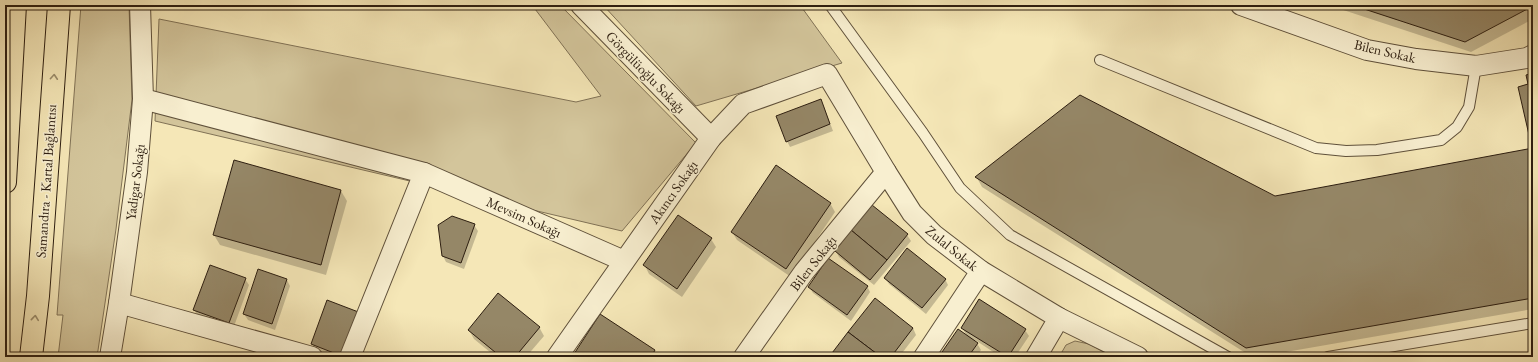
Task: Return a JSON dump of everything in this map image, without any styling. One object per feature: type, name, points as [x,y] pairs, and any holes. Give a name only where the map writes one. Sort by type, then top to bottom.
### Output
[{"type":"highway","points":[[5,182],[15,5]]},
{"type":"highway","name":"Samandıra - Kartal Bağlantısı","points":[[31,357],[38,296],[59,5]]},
{"type":"street","name":"Yadigar Sokağı","points":[[110,357],[137,172],[143,99],[140,5]]},
{"type":"street","name":"Görgülüoğlu Sokağı","points":[[581,5],[711,138]]},
{"type":"street","name":"Bilen Sokak","points":[[1241,5],[1367,50],[1416,59],[1476,66],[1527,58],[1533,55]]},
{"type":"street","name":"Akıncı Sokağı","points":[[556,357],[711,138],[743,104],[826,74]]},
{"type":"street","name":"Zulal Sokak","points":[[826,74],[912,212],[934,235],[981,271],[1059,318],[1138,357]]},
{"type":"street","name":"Mevsim Sokağı","points":[[143,99],[424,173],[624,261]]},
{"type":"street","name":"Bilen Sokağı","points":[[744,357],[804,272],[886,172]]},
{"type":"street","points":[[350,357],[424,173]]},
{"type":"street","points":[[924,357],[981,271]]},
{"type":"street","points":[[119,303],[312,357]]},
{"type":"street","points":[[1036,357],[1059,318]]},
{"type":"lane","points":[[830,5],[923,133],[960,188],[1010,235],[1228,357]]},
{"type":"lane","points":[[1100,60],[1316,148],[1346,151],[1377,150],[1441,140],[1457,127],[1469,107],[1476,66]]},
{"type":"lane","points":[[1328,357],[1533,323]]},
{"type":"shaded area","points":[[81,5],[129,5],[132,100],[116,229],[97,357],[58,357],[63,315],[57,315]]},
{"type":"shaded area","points":[[532,5],[560,5],[696,143],[622,231],[155,121],[159,19],[576,102],[601,96]]},
{"type":"shaded area","points":[[603,5],[800,5],[842,63],[696,106]]},
{"type":"shaded area","points":[[1075,341],[1089,344],[1113,357],[1059,357],[1066,345]]},
{"type":"building","points":[[1352,5],[1533,5],[1533,6],[1465,42]]},
{"type":"building","points":[[1533,73],[1533,134],[1529,135],[1518,87],[1528,84],[1526,75]]},
{"type":"building","points":[[1080,95],[1275,196],[1533,148],[1533,298],[1246,348],[975,177]]},
{"type":"building","points":[[821,99],[830,124],[786,142],[776,116]]},
{"type":"building","points":[[234,160],[341,190],[321,265],[213,235]]},
{"type":"building","points":[[776,165],[831,203],[786,269],[731,232]]},
{"type":"building","points":[[872,205],[908,234],[887,260],[851,230]]},
{"type":"building","points":[[678,215],[712,238],[677,289],[643,265]]},
{"type":"building","points":[[452,216],[475,224],[461,263],[442,256],[438,225]]},
{"type":"building","points":[[851,230],[887,260],[870,280],[835,251]]},
{"type":"building","points":[[907,248],[946,279],[922,308],[884,278]]},
{"type":"building","points":[[828,258],[868,286],[847,315],[808,287]]},
{"type":"building","points":[[210,265],[246,278],[229,323],[193,310]]},
{"type":"building","points":[[258,269],[287,279],[272,324],[243,314]]},
{"type":"building","points":[[498,293],[540,327],[515,357],[501,357],[468,330]]},
{"type":"building","points":[[875,298],[913,328],[891,357],[881,357],[848,332]]},
{"type":"building","points":[[979,299],[1026,329],[1008,357],[961,328]]},
{"type":"building","points":[[327,300],[361,313],[344,357],[311,344]]},
{"type":"building","points":[[600,314],[655,350],[651,357],[572,357]]},
{"type":"building","points":[[958,329],[978,343],[968,357],[949,357],[942,352]]},
{"type":"building","points":[[848,332],[881,357],[829,357]]}]
